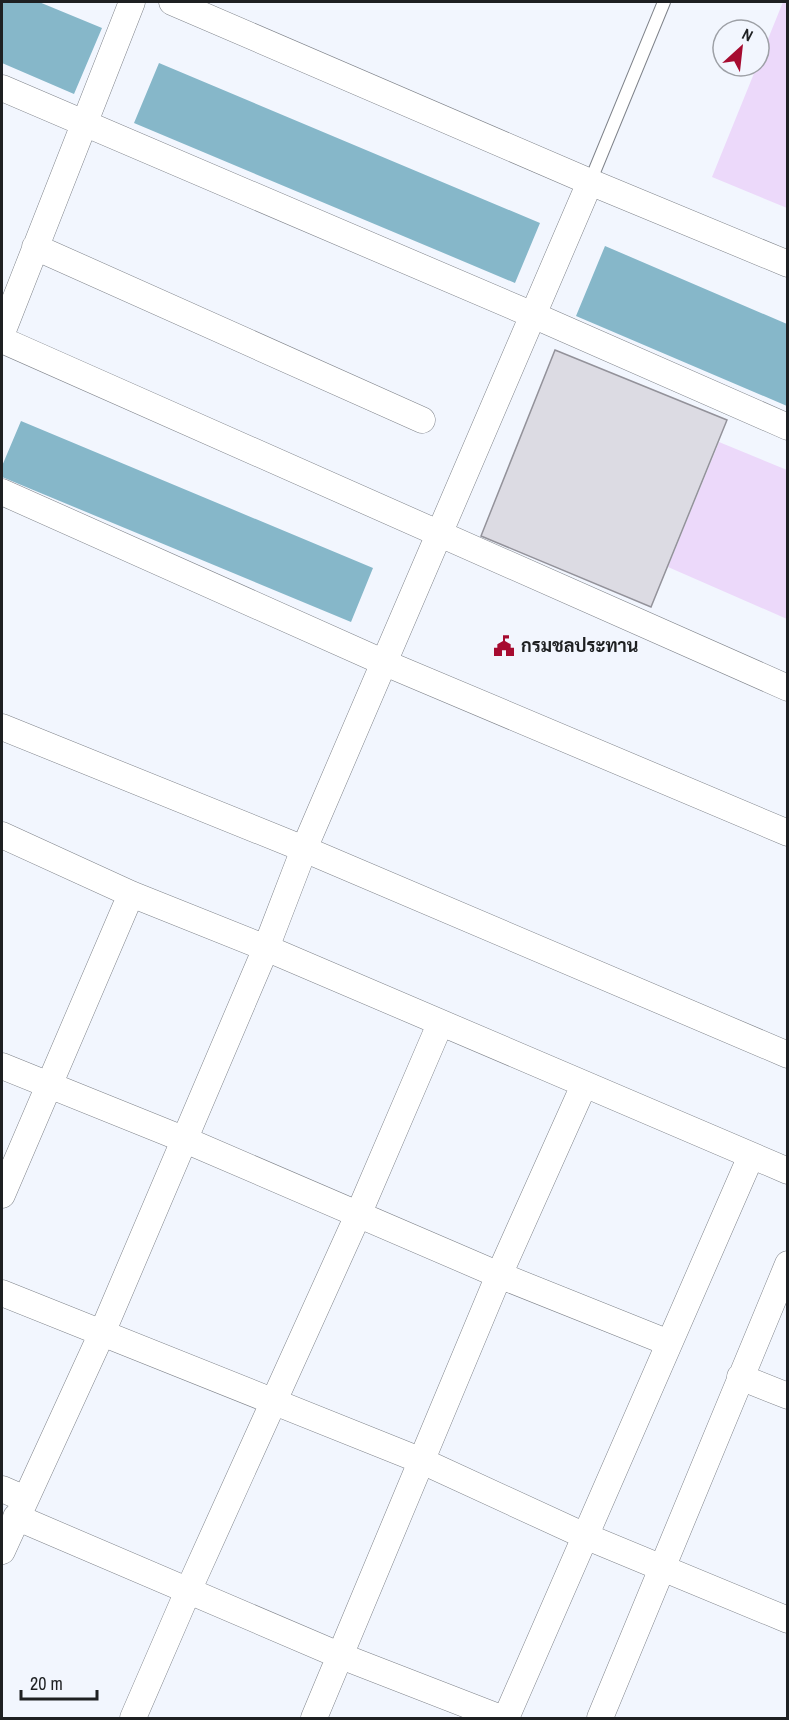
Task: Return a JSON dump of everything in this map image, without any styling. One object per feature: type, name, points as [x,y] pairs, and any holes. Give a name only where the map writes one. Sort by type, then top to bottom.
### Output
[{"type":"street","points":[[2,333],[132,2]]},
{"type":"street","points":[[172,2],[590,182],[788,264]]},
{"type":"street","points":[[2,88],[533,315],[788,427]]},
{"type":"street","points":[[2,1551],[102,1333],[266,948],[304,849],[386,663],[590,182]]},
{"type":"street","points":[[35,247],[422,420]]},
{"type":"street","points":[[2,340],[788,688]]},
{"type":"street","points":[[2,492],[386,663],[788,833]]},
{"type":"street","points":[[2,727],[304,849],[788,1055]]},
{"type":"street","points":[[2,837],[131,894],[266,948],[788,1171]]},
{"type":"street","points":[[2,1195],[131,894]]},
{"type":"street","points":[[133,1719],[188,1591],[358,1215],[440,1024]]},
{"type":"street","points":[[2,1066],[183,1139],[499,1275],[669,1343]]},
{"type":"street","points":[[314,1719],[499,1275],[584,1085]]},
{"type":"street","points":[[506,1719],[751,1156]]},
{"type":"street","points":[[600,1719],[788,1264]]},
{"type":"street","points":[[2,1293],[422,1461],[585,1536],[788,1620]]},
{"type":"street","points":[[741,1377],[788,1396]]},
{"type":"street","points":[[2,1489],[20,1508],[188,1591],[341,1656],[501,1719]]},
{"type":"lane","points":[[590,182],[664,2]]},
{"type":"shaded area","points":[[783,2],[788,2],[787,208],[712,177],[752,78],[771,78],[771,32]]},
{"type":"shaded area","points":[[719,442],[787,470],[787,619],[668,567]]},
{"type":"water","points":[[2,2],[39,2],[102,28],[74,94],[2,63]]},
{"type":"water","points":[[159,63],[540,223],[515,283],[134,123]]},
{"type":"water","points":[[605,246],[787,324],[787,406],[576,316]]},
{"type":"water","points":[[21,421],[373,568],[351,622],[2,477],[2,466]]},
{"type":"building","points":[[555,350],[727,420],[651,607],[481,536]]},
{"type":"place","name":"กรมชลประทาน","points":[[504,646]]}]
